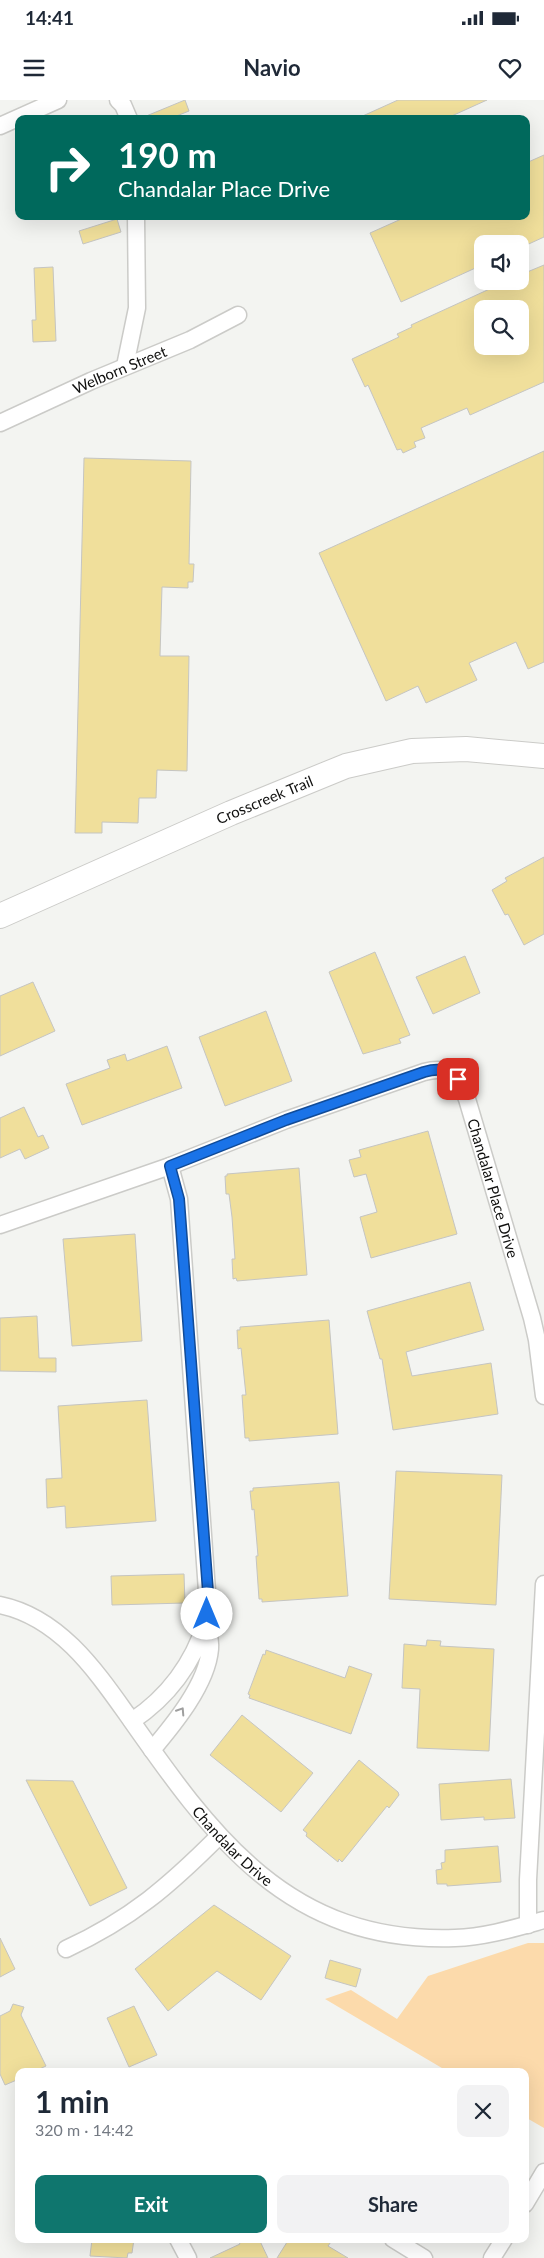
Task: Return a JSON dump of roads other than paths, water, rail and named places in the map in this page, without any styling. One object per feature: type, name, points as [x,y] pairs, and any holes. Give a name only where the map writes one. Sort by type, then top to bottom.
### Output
[{"type":"street","points":[[25,115],[58,100]]},
{"type":"street","points":[[118,100],[123,105],[127,115]]},
{"type":"street","points":[[0,126],[15,119]]},
{"type":"street","points":[[125,366],[138,308],[136,220]]},
{"type":"street","name":"Welborn Street","points":[[0,423],[125,366],[190,340],[238,315]]},
{"type":"street","name":"Crosscreek Trail","points":[[0,916],[231,812],[346,766],[412,751],[466,749],[544,756]]},
{"type":"street","name":"Chandalar Place Drive","points":[[0,1225],[170,1166],[286,1120],[424,1072],[434,1069],[451,1073],[458,1079],[467,1099],[532,1318],[537,1340],[544,1396]]},
{"type":"street","points":[[152,1750],[171,1727],[203,1677],[210,1651],[206,1622],[208,1592],[179,1199],[170,1166]]},
{"type":"street","points":[[528,1925],[528,1880],[544,1584]]},
{"type":"street","name":"Chandalar Drive","points":[[0,1605],[32,1617],[65,1638],[92,1666],[208,1825],[249,1866],[289,1897],[308,1908],[351,1925],[404,1936],[454,1938],[481,1935],[544,1920]]},
{"type":"street","points":[[132,1722],[162,1698],[180,1675],[201,1639],[206,1622]]},
{"type":"street","points":[[66,1948],[104,1931],[129,1915],[166,1887],[219,1836]]},
{"type":"street","points":[[529,2197],[544,2172]]},
{"type":"street","points":[[180,2243],[188,2258]]},
{"type":"street","points":[[400,2243],[424,2258]]},
{"type":"street","points":[[492,2258],[501,2243]]}]
